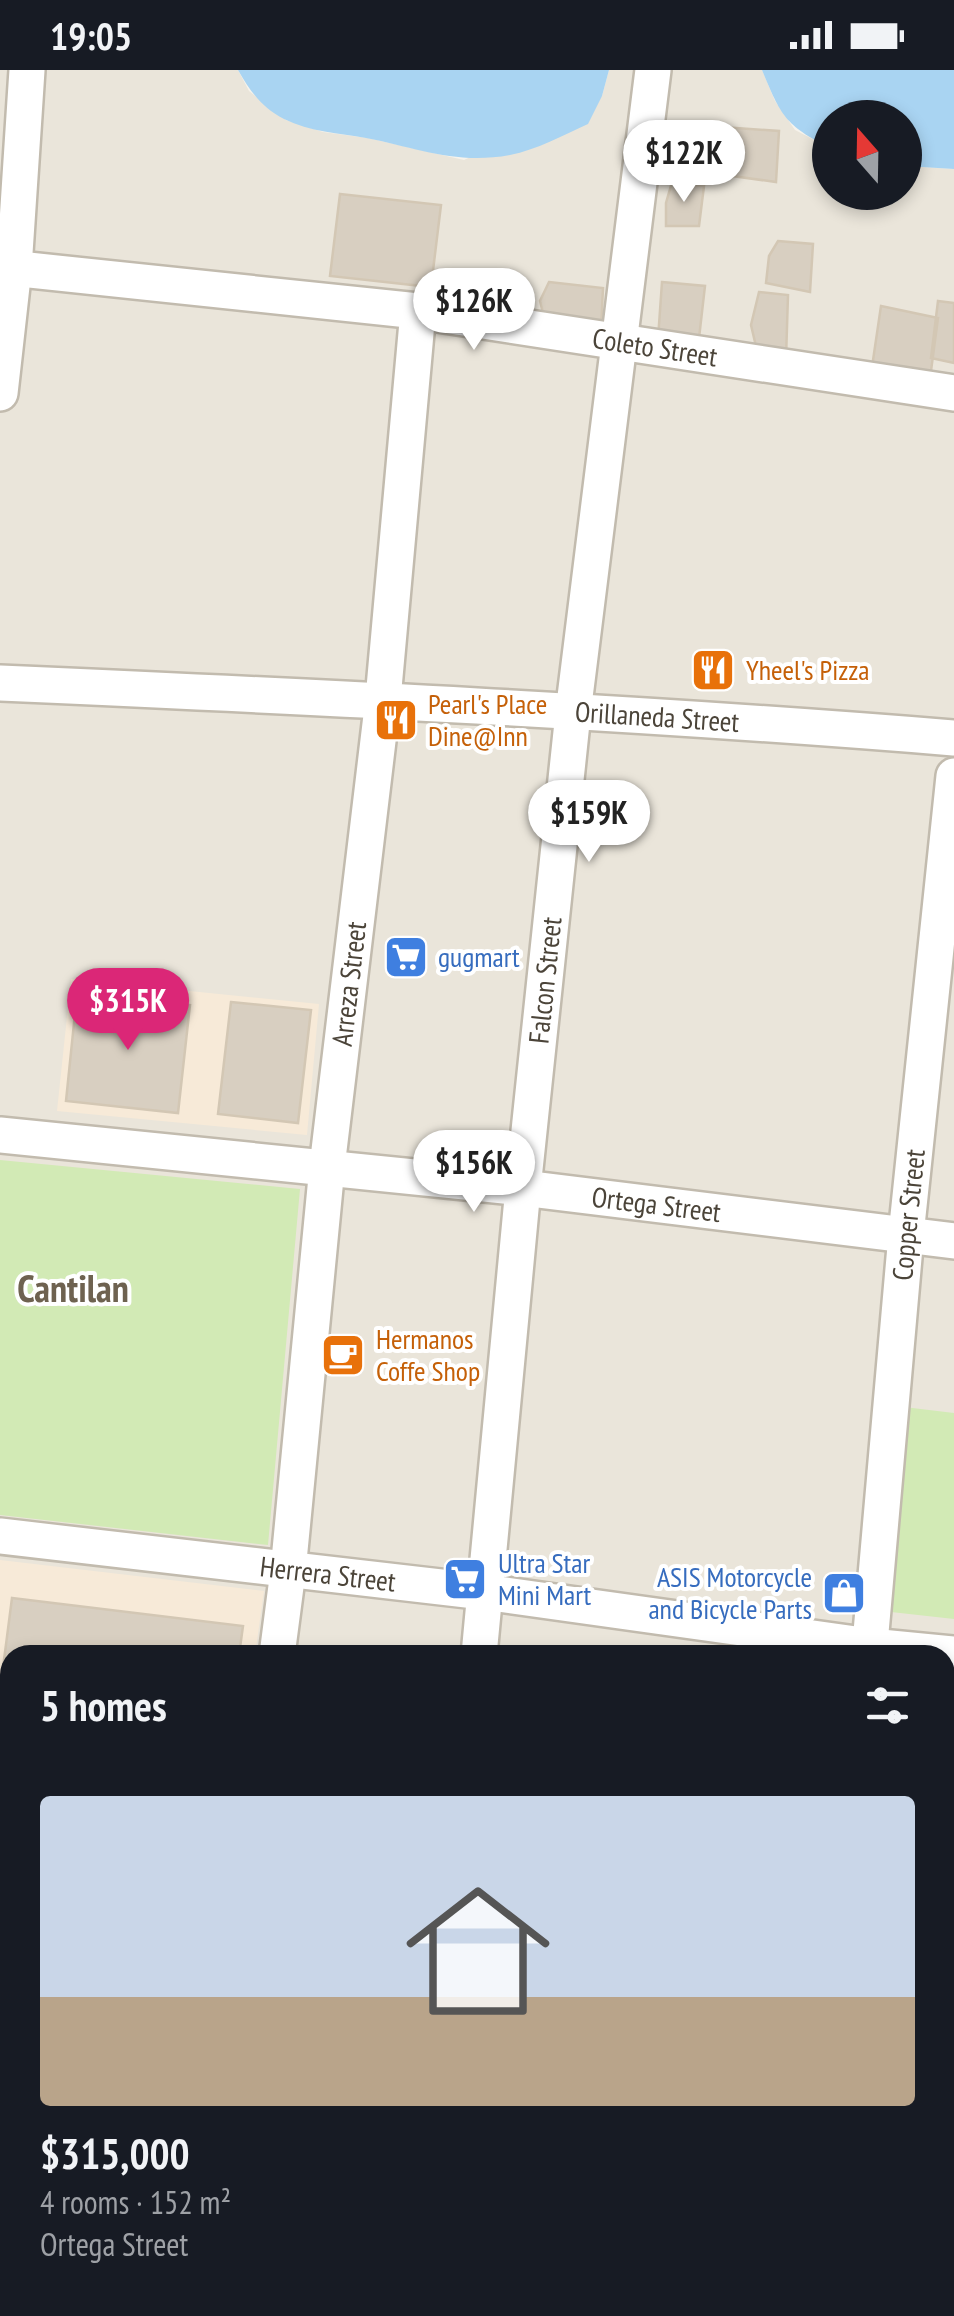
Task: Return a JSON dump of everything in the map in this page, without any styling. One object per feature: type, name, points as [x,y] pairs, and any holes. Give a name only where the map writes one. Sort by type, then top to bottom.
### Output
[{"type":"street","points":[[0,393],[7,267],[27,70]]},
{"type":"street","name":"Falcon Street","points":[[480,1645],[573,712],[653,70]]},
{"type":"street","name":"Coleto Street","points":[[7,267],[418,311],[954,393]]},
{"type":"street","name":"Arreza Street","points":[[277,1645],[327,1167],[383,699],[418,311]]},
{"type":"street","name":"Orillaneda Street","points":[[0,683],[383,699],[722,719],[954,738]]},
{"type":"street","name":"Copper Street","points":[[870,1645],[906,1235],[954,776]]},
{"type":"street","name":"Ortega Street","points":[[0,1135],[523,1188],[954,1241]]},
{"type":"street","name":"Herrera Street","points":[[0,1536],[484,1592],[830,1645]]},
{"type":"shaded area","points":[[0,70],[238,70],[249,91],[286,120],[323,132],[464,160],[602,96],[609,70],[762,70],[775,101],[795,130],[812,139],[812,210],[922,210],[922,167],[954,169],[954,1645],[0,1645]]},
{"type":"shaded area","points":[[71,979],[319,1004],[307,1135],[57,1111]]},
{"type":"shaded area","points":[[0,1560],[264,1591],[256,1645],[0,1645]]},
{"type":"green space","points":[[0,1160],[300,1189],[268,1545],[0,1515]]},
{"type":"green space","points":[[904,1407],[954,1413],[954,1619],[882,1611]]},
{"type":"water","points":[[238,70],[609,70],[588,124],[520,153],[472,158],[294,123],[263,104]]},
{"type":"water","points":[[762,70],[954,70],[954,169],[922,167],[922,100],[812,100],[812,138],[786,118]]},
{"type":"building","points":[[722,127],[779,131],[776,182],[717,174]]},
{"type":"building","points":[[672,182],[704,186],[699,226],[666,226],[666,203]]},
{"type":"building","points":[[340,194],[441,205],[431,287],[330,276]]},
{"type":"building","points":[[778,241],[813,244],[810,292],[766,283],[769,256]]},
{"type":"building","points":[[549,282],[603,288],[601,329],[544,317],[540,301]]},
{"type":"building","points":[[662,282],[705,286],[698,347],[658,339]]},
{"type":"building","points":[[759,292],[788,295],[786,359],[758,355],[751,325]]},
{"type":"building","points":[[938,301],[954,303],[954,363],[931,358]]},
{"type":"building","points":[[881,306],[938,318],[931,371],[872,367]]},
{"type":"building","points":[[77,994],[190,1005],[178,1113],[66,1101]]},
{"type":"building","points":[[231,1002],[311,1010],[298,1123],[218,1114]]},
{"type":"building","points":[[12,1598],[243,1626],[240,1645],[6,1645]]},
{"type":"place","name":"Yheel's Pizza","points":[[713,670]]},
{"type":"place","name":"Pearl's Place Dine@Inn","points":[[396,720]]},
{"type":"place","name":"gugmart","points":[[406,957]]},
{"type":"place","name":"Hermanos Coffe Shop","points":[[343,1355]]},
{"type":"place","name":"Ultra Star Mini Mart","points":[[465,1579]]},
{"type":"place","name":"ASIS Motorcycle and Bicycle Parts","points":[[844,1593]]},
{"type":"district","name":"Cantilan","points":[[73,1289]]}]
